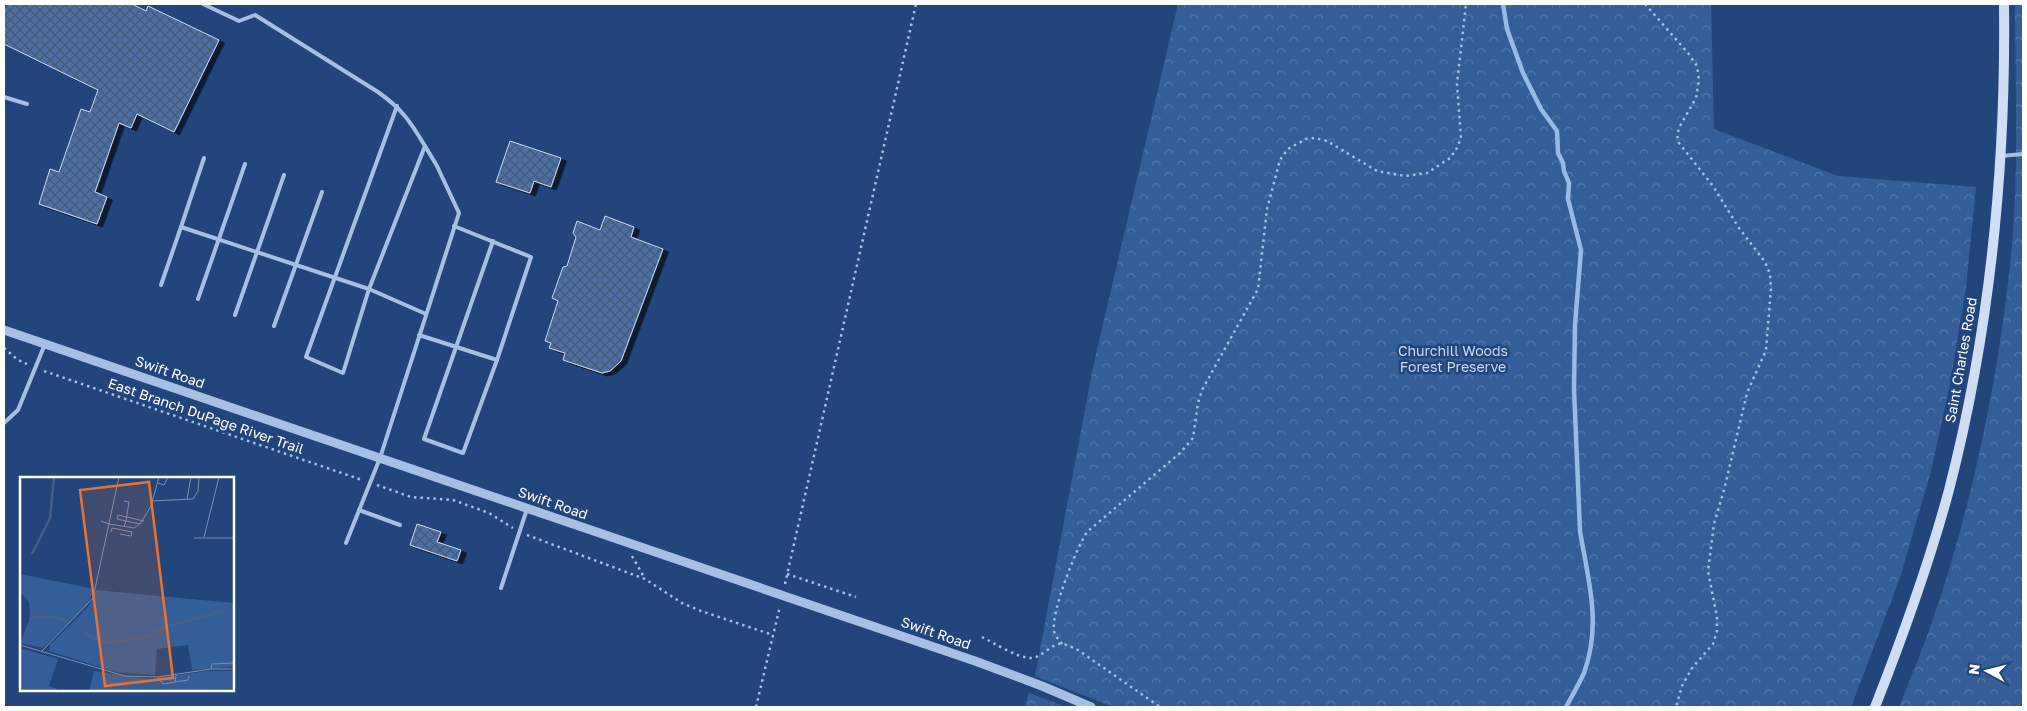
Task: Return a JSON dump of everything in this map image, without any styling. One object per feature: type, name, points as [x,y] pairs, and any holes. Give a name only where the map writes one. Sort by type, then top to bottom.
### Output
[{"type":"main road","name":"Saint Charles Road","points":[[1875,707],[1921,582],[1949,489],[1968,406],[1986,301],[2001,156],[2004,4]]},
{"type":"street","name":"Swift Road","points":[[4,330],[975,661],[1091,707]]},
{"type":"lane","points":[[203,4],[239,21],[255,15],[398,106],[410,121],[437,166],[459,213],[380,458],[346,543]]},
{"type":"lane","points":[[4,97],[27,104]]},
{"type":"lane","points":[[398,106],[306,357],[343,373],[369,289],[425,146]]},
{"type":"lane","points":[[2001,156],[2023,154]]},
{"type":"lane","points":[[161,285],[204,158]]},
{"type":"lane","points":[[198,300],[245,164]]},
{"type":"lane","points":[[235,315],[284,175]]},
{"type":"lane","points":[[274,326],[322,192]]},
{"type":"lane","points":[[454,226],[493,241],[531,256],[497,360],[463,453],[424,439],[455,345],[493,241]]},
{"type":"lane","points":[[181,227],[369,289],[426,314]]},
{"type":"lane","points":[[419,335],[497,360]]},
{"type":"lane","points":[[4,423],[18,410],[45,344]]},
{"type":"lane","points":[[501,588],[528,509]]},
{"type":"lane","points":[[359,510],[400,525]]},
{"type":"path","points":[[784,588],[916,4]]},
{"type":"path","points":[[1062,644],[1055,635],[1054,620],[1079,544],[1087,532],[1180,453],[1193,438],[1198,403],[1202,390],[1258,289],[1267,209],[1280,160],[1288,149],[1306,139],[1315,138],[1327,141],[1377,171],[1391,175],[1416,176],[1439,166],[1450,158],[1461,138],[1457,84],[1466,4]]},
{"type":"path","points":[[1645,4],[1697,66],[1700,80],[1696,98],[1680,126],[1677,134],[1679,143],[1713,186],[1739,228],[1765,262],[1770,274],[1771,288],[1766,350],[1747,393],[1714,524],[1708,571],[1716,610],[1717,631],[1713,644],[1692,668],[1682,686],[1676,707]]},
{"type":"path","points":[[4,348],[24,363]]},
{"type":"path","name":"East Branch DuPage River Trail","points":[[48,373],[358,479]]},
{"type":"path","points":[[379,486],[411,496],[453,500],[489,513],[511,527]]},
{"type":"path","points":[[532,538],[645,579],[682,603],[737,624],[773,635]]},
{"type":"path","points":[[628,551],[645,579]]},
{"type":"path","points":[[787,574],[856,597]]},
{"type":"path","points":[[756,707],[781,603]]},
{"type":"path","points":[[982,637],[1028,658],[1034,658],[1055,645],[1062,644],[1078,650],[1160,707]]},
{"type":"green space","name":"Churchill Woods Forest Preserve","points":[[1178,4],[1711,4],[1714,129],[1838,176],[1976,187],[1966,288],[1950,384],[1931,471],[1900,578],[1851,707],[1113,707],[1035,676],[1093,367]]},
{"type":"green space","points":[[2015,4],[2023,4],[2023,707],[1899,707],[1932,622],[1960,531],[1983,437],[2000,341],[2007,293],[2014,216],[2016,155]]},
{"type":"green space","points":[[1029,693],[1066,707],[1025,707]]},
{"type":"building","points":[[4,4],[132,4],[146,11],[148,6],[219,40],[174,132],[137,114],[131,128],[119,123],[95,192],[107,197],[97,224],[39,204],[50,169],[59,172],[81,109],[90,112],[98,90],[4,44]]},
{"type":"building","points":[[510,141],[561,158],[551,187],[534,181],[530,193],[496,182]]},
{"type":"building","points":[[605,216],[634,227],[631,237],[663,249],[621,361],[610,371],[602,373],[563,360],[565,353],[549,348],[551,343],[545,341],[558,301],[552,298],[563,267],[567,266],[576,237],[573,233],[577,221],[600,230]]},
{"type":"building","points":[[417,524],[441,532],[437,542],[461,550],[457,561],[410,545]]},
{"type":"waterway","points":[[1503,4],[1507,29],[1523,73],[1541,109],[1557,131],[1558,153],[1569,183],[1568,199],[1581,250],[1575,325],[1574,389],[1580,531],[1590,584],[1593,619],[1592,637],[1584,673],[1566,707]]}]
